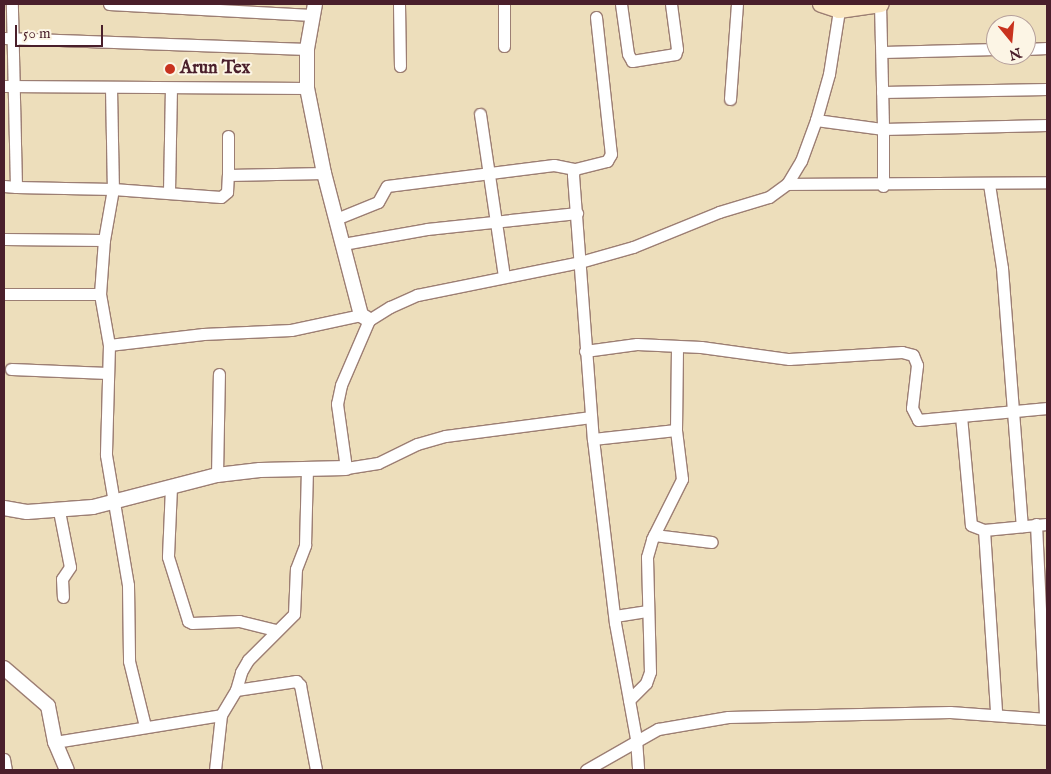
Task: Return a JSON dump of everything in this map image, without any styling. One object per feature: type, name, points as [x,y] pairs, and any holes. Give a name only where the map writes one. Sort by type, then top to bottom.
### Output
[{"type":"main road","points":[[821,4],[839,10],[881,4]]},
{"type":"street","points":[[12,4],[8,39],[9,133],[16,187]]},
{"type":"street","points":[[109,4],[313,9],[307,49],[307,88],[324,173],[365,318],[341,385],[337,404],[346,468]]},
{"type":"street","points":[[399,4],[400,66]]},
{"type":"street","points":[[504,4],[504,46]]},
{"type":"street","points":[[621,4],[628,54],[632,60],[675,54],[677,49],[671,4]]},
{"type":"street","points":[[730,99],[736,4]]},
{"type":"street","points":[[881,4],[883,186]]},
{"type":"street","points":[[109,344],[203,334],[291,330],[365,318],[417,295],[580,262],[633,247],[719,212],[769,197],[787,184],[801,161],[816,120],[829,74],[839,10]]},
{"type":"street","points":[[336,219],[378,202],[386,186],[554,165],[574,169],[607,161],[612,154],[596,17]]},
{"type":"street","points":[[8,39],[307,49]]},
{"type":"street","points":[[883,52],[986,49]]},
{"type":"street","points":[[9,86],[307,88]]},
{"type":"street","points":[[111,88],[113,189],[104,240],[100,294],[109,344],[106,455],[112,501],[128,585],[129,661],[145,726]]},
{"type":"street","points":[[169,190],[171,88]]},
{"type":"street","points":[[882,92],[1047,89]]},
{"type":"street","points":[[480,114],[487,173],[504,276]]},
{"type":"street","points":[[816,120],[883,129],[1047,125]]},
{"type":"street","points":[[4,186],[169,190],[220,196],[227,192],[228,136]]},
{"type":"street","points":[[574,169],[585,351],[593,439],[614,616],[636,739],[638,770]]},
{"type":"street","points":[[228,175],[324,173]]},
{"type":"street","points":[[787,184],[883,186],[1047,182]]},
{"type":"street","points":[[988,184],[1002,268],[1022,526]]},
{"type":"street","points":[[344,244],[427,229],[577,214]]},
{"type":"street","points":[[4,239],[104,240]]},
{"type":"street","points":[[4,294],[100,294]]},
{"type":"street","points":[[585,351],[637,344],[677,346],[789,359],[902,352],[913,355],[917,365],[912,408],[918,420],[1047,408]]},
{"type":"street","points":[[629,700],[646,683],[650,672],[646,557],[654,534],[682,480],[676,430],[677,346]]},
{"type":"street","points":[[11,369],[108,372]]},
{"type":"street","points":[[216,475],[219,374]]},
{"type":"street","points":[[586,770],[636,739],[677,724],[728,717],[996,713],[1046,719],[1042,524],[984,530],[974,529],[969,519],[961,416]]},
{"type":"street","points":[[4,508],[27,512],[59,511],[112,501],[216,475],[307,468],[346,468],[378,463],[417,444],[445,436],[591,417]]},
{"type":"street","points":[[593,439],[676,430]]},
{"type":"street","points":[[215,770],[221,715],[236,690],[248,660],[276,630],[288,624],[294,614],[296,569],[306,545],[307,468]]},
{"type":"street","points":[[171,487],[168,557],[188,621],[192,624],[239,621],[276,630]]},
{"type":"street","points":[[59,511],[70,567],[62,579],[63,597]]},
{"type":"street","points":[[984,530],[996,713]]},
{"type":"street","points":[[654,534],[712,542]]},
{"type":"street","points":[[614,616],[648,610]]},
{"type":"street","points":[[4,668],[44,698],[48,706],[55,742],[67,770]]},
{"type":"street","points":[[236,690],[296,681],[300,685],[316,770]]},
{"type":"street","points":[[55,742],[221,715]]},
{"type":"street","points":[[4,759],[6,770]]},
{"type":"place","name":"Arun Tex","points":[[170,69]]}]
